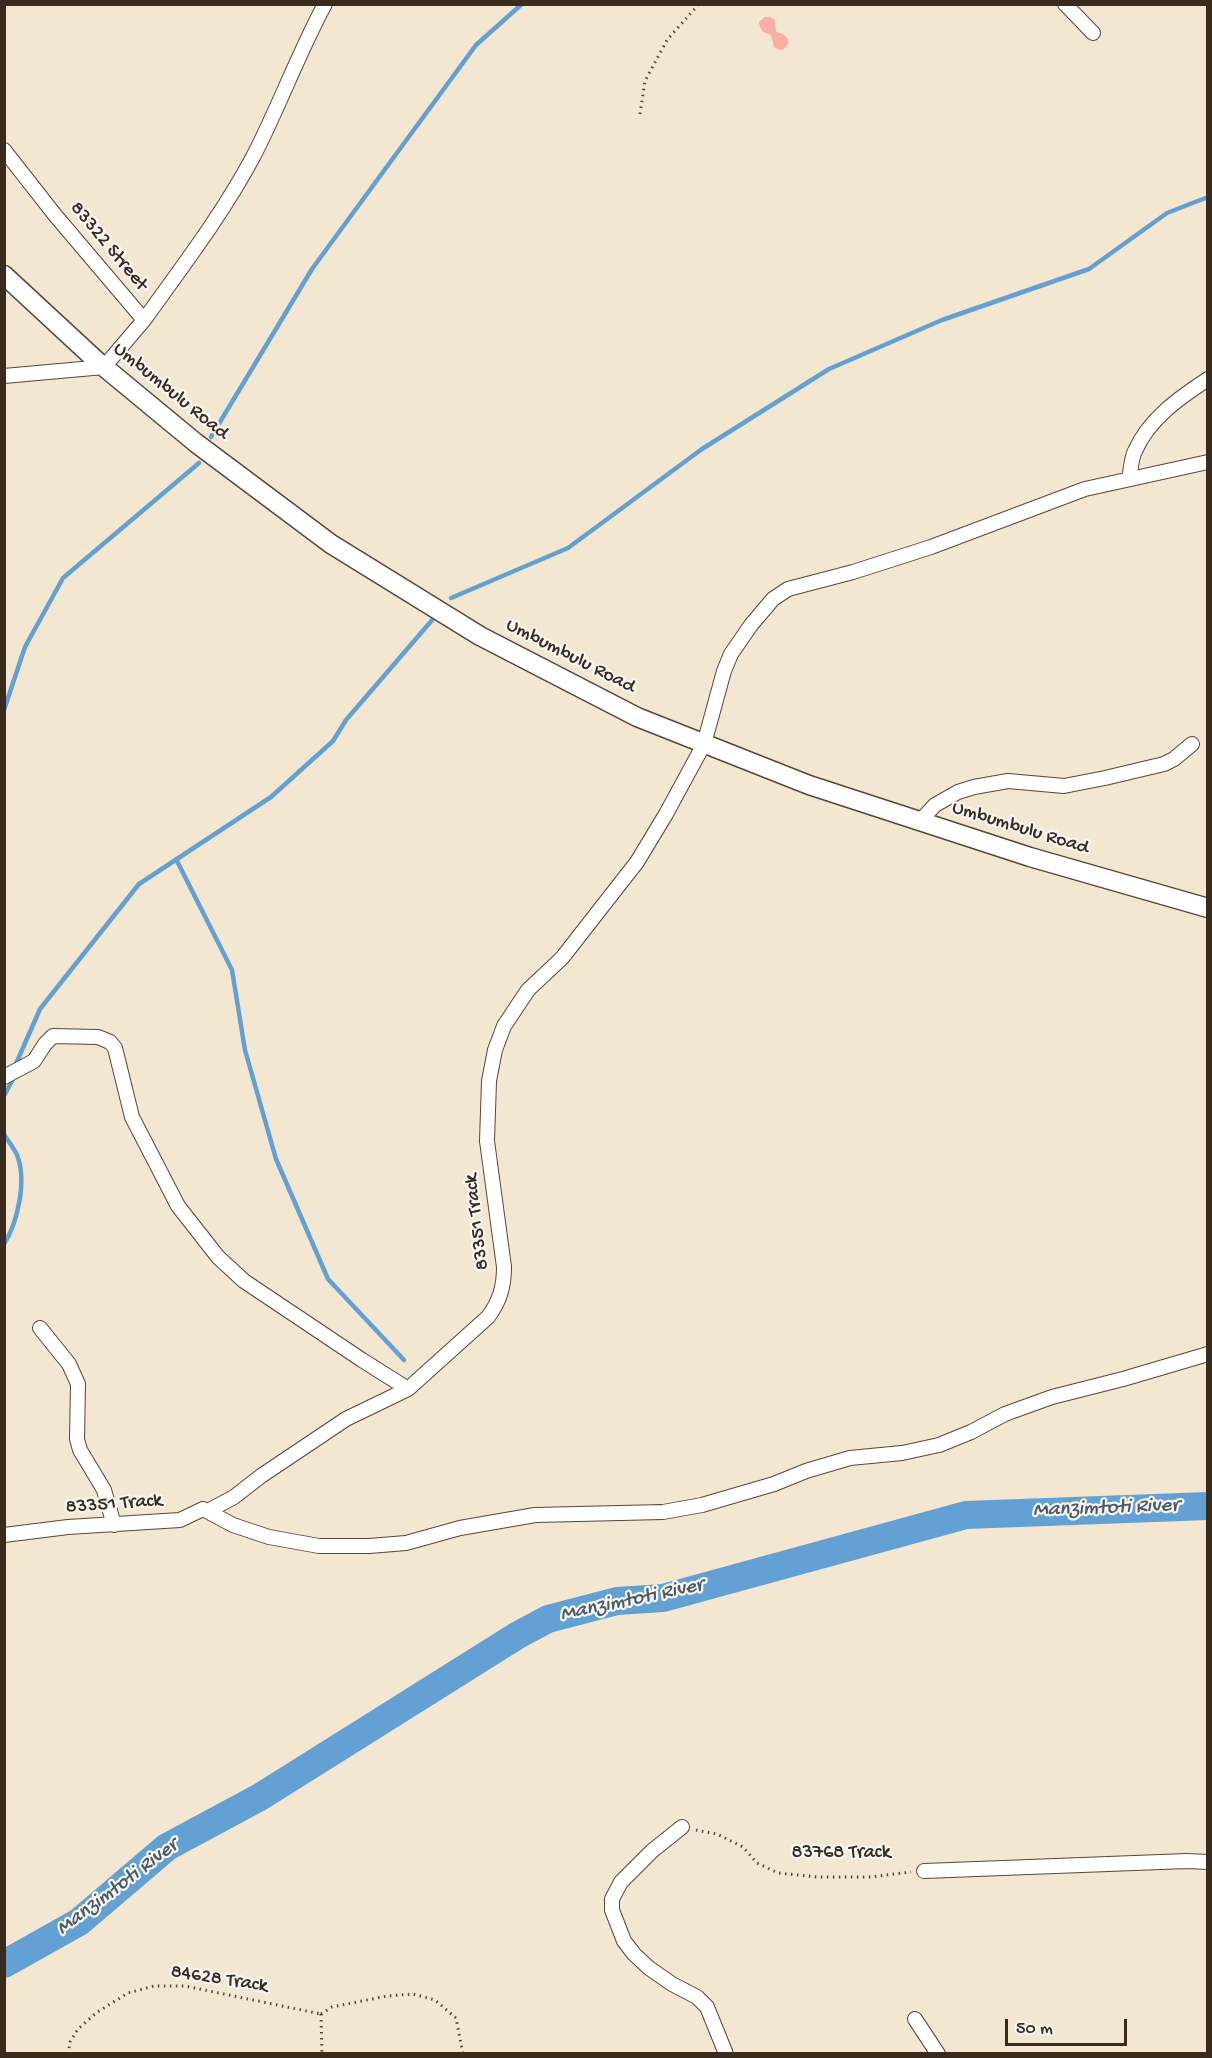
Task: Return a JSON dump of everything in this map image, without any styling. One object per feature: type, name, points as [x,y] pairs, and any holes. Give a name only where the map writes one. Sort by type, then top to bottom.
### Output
[{"type":"main road","name":"Umbumbulu Road","points":[[4,275],[104,367],[196,443],[331,544],[480,636],[637,717],[809,785],[1030,857],[1208,908]]},
{"type":"street","points":[[144,320],[232,194],[253,156],[325,4]]},
{"type":"street","points":[[1065,4],[1093,33]]},
{"type":"street","name":"83322 Street","points":[[4,150],[55,215],[144,320],[104,367]]},
{"type":"street","points":[[4,376],[104,367]]},
{"type":"street","points":[[1129,479],[1134,453],[1145,433],[1158,417],[1208,379]]},
{"type":"street","name":"83351 Track","points":[[4,1535],[68,1527],[180,1520],[203,1509],[208,1511],[234,1497],[261,1476],[346,1419],[408,1389],[488,1317],[504,1285],[504,1267],[487,1141],[489,1082],[495,1050],[504,1026],[528,990],[562,958],[637,862],[704,744],[724,671],[731,654],[773,599],[788,589],[853,572],[931,547],[1085,489],[1208,462]]},
{"type":"street","points":[[920,821],[935,805],[958,792],[974,787],[1008,781],[1064,786],[1105,778],[1164,764],[1192,744]]},
{"type":"street","points":[[4,1077],[34,1061],[53,1036],[98,1037],[110,1042],[118,1055],[132,1117],[178,1206],[218,1257],[244,1281],[408,1389]]},
{"type":"street","points":[[40,1328],[69,1364],[78,1384],[77,1439],[80,1450],[105,1490],[114,1525]]},
{"type":"street","points":[[203,1509],[233,1525],[269,1537],[319,1546],[406,1543],[460,1528],[535,1515],[663,1512],[702,1505],[850,1458],[902,1453],[939,1444],[971,1432],[1005,1414],[1052,1397],[1208,1354]]},
{"type":"street","points":[[682,1827],[652,1851],[621,1882],[612,1899],[612,1910],[624,1941],[634,1954],[649,1968],[672,1984],[697,1997],[707,2007],[726,2054]]},
{"type":"street","points":[[924,1871],[1208,1862]]},
{"type":"street","points":[[915,2019],[938,2054]]},
{"type":"path","points":[[640,114],[645,81],[667,40],[699,4]]},
{"type":"path","name":"83768 Track","points":[[682,1827],[717,1834],[743,1847],[757,1863],[778,1873],[817,1877],[871,1877],[924,1871]]},
{"type":"path","name":"84628 Track","points":[[68,2054],[70,2042],[78,2029],[96,2013],[128,1993],[154,1986],[184,1986],[321,2014]]},
{"type":"path","points":[[322,2054],[321,2014],[332,2007],[387,1996],[413,1994],[435,2000],[456,2019],[464,2054]]},
{"type":"building","points":[[765,17],[775,20],[776,32],[787,38],[789,43],[784,49],[779,50],[774,47],[771,35],[763,32],[760,27],[759,22]]},
{"type":"waterway","points":[[211,437],[312,269],[476,45],[522,4]]},
{"type":"waterway","points":[[451,598],[568,548],[702,449],[829,369],[942,320],[1089,269],[1167,213],[1208,197]]},
{"type":"waterway","points":[[4,710],[25,647],[63,578],[199,463]]},
{"type":"waterway","points":[[15,1066],[40,1009],[139,884],[271,797],[333,741],[346,720],[433,619]]},
{"type":"waterway","points":[[176,859],[232,970],[245,1050],[276,1159],[328,1279],[404,1360]]},
{"type":"waterway","points":[[4,1096],[14,1077]]},
{"type":"waterway","points":[[4,1134],[17,1155],[21,1176],[20,1201],[4,1244]]},
{"type":"waterway","name":"Manzimtoti River","points":[[4,1964],[79,1922],[167,1847],[260,1797],[518,1635],[548,1619],[617,1601],[663,1598],[966,1515],[1208,1506]]}]
